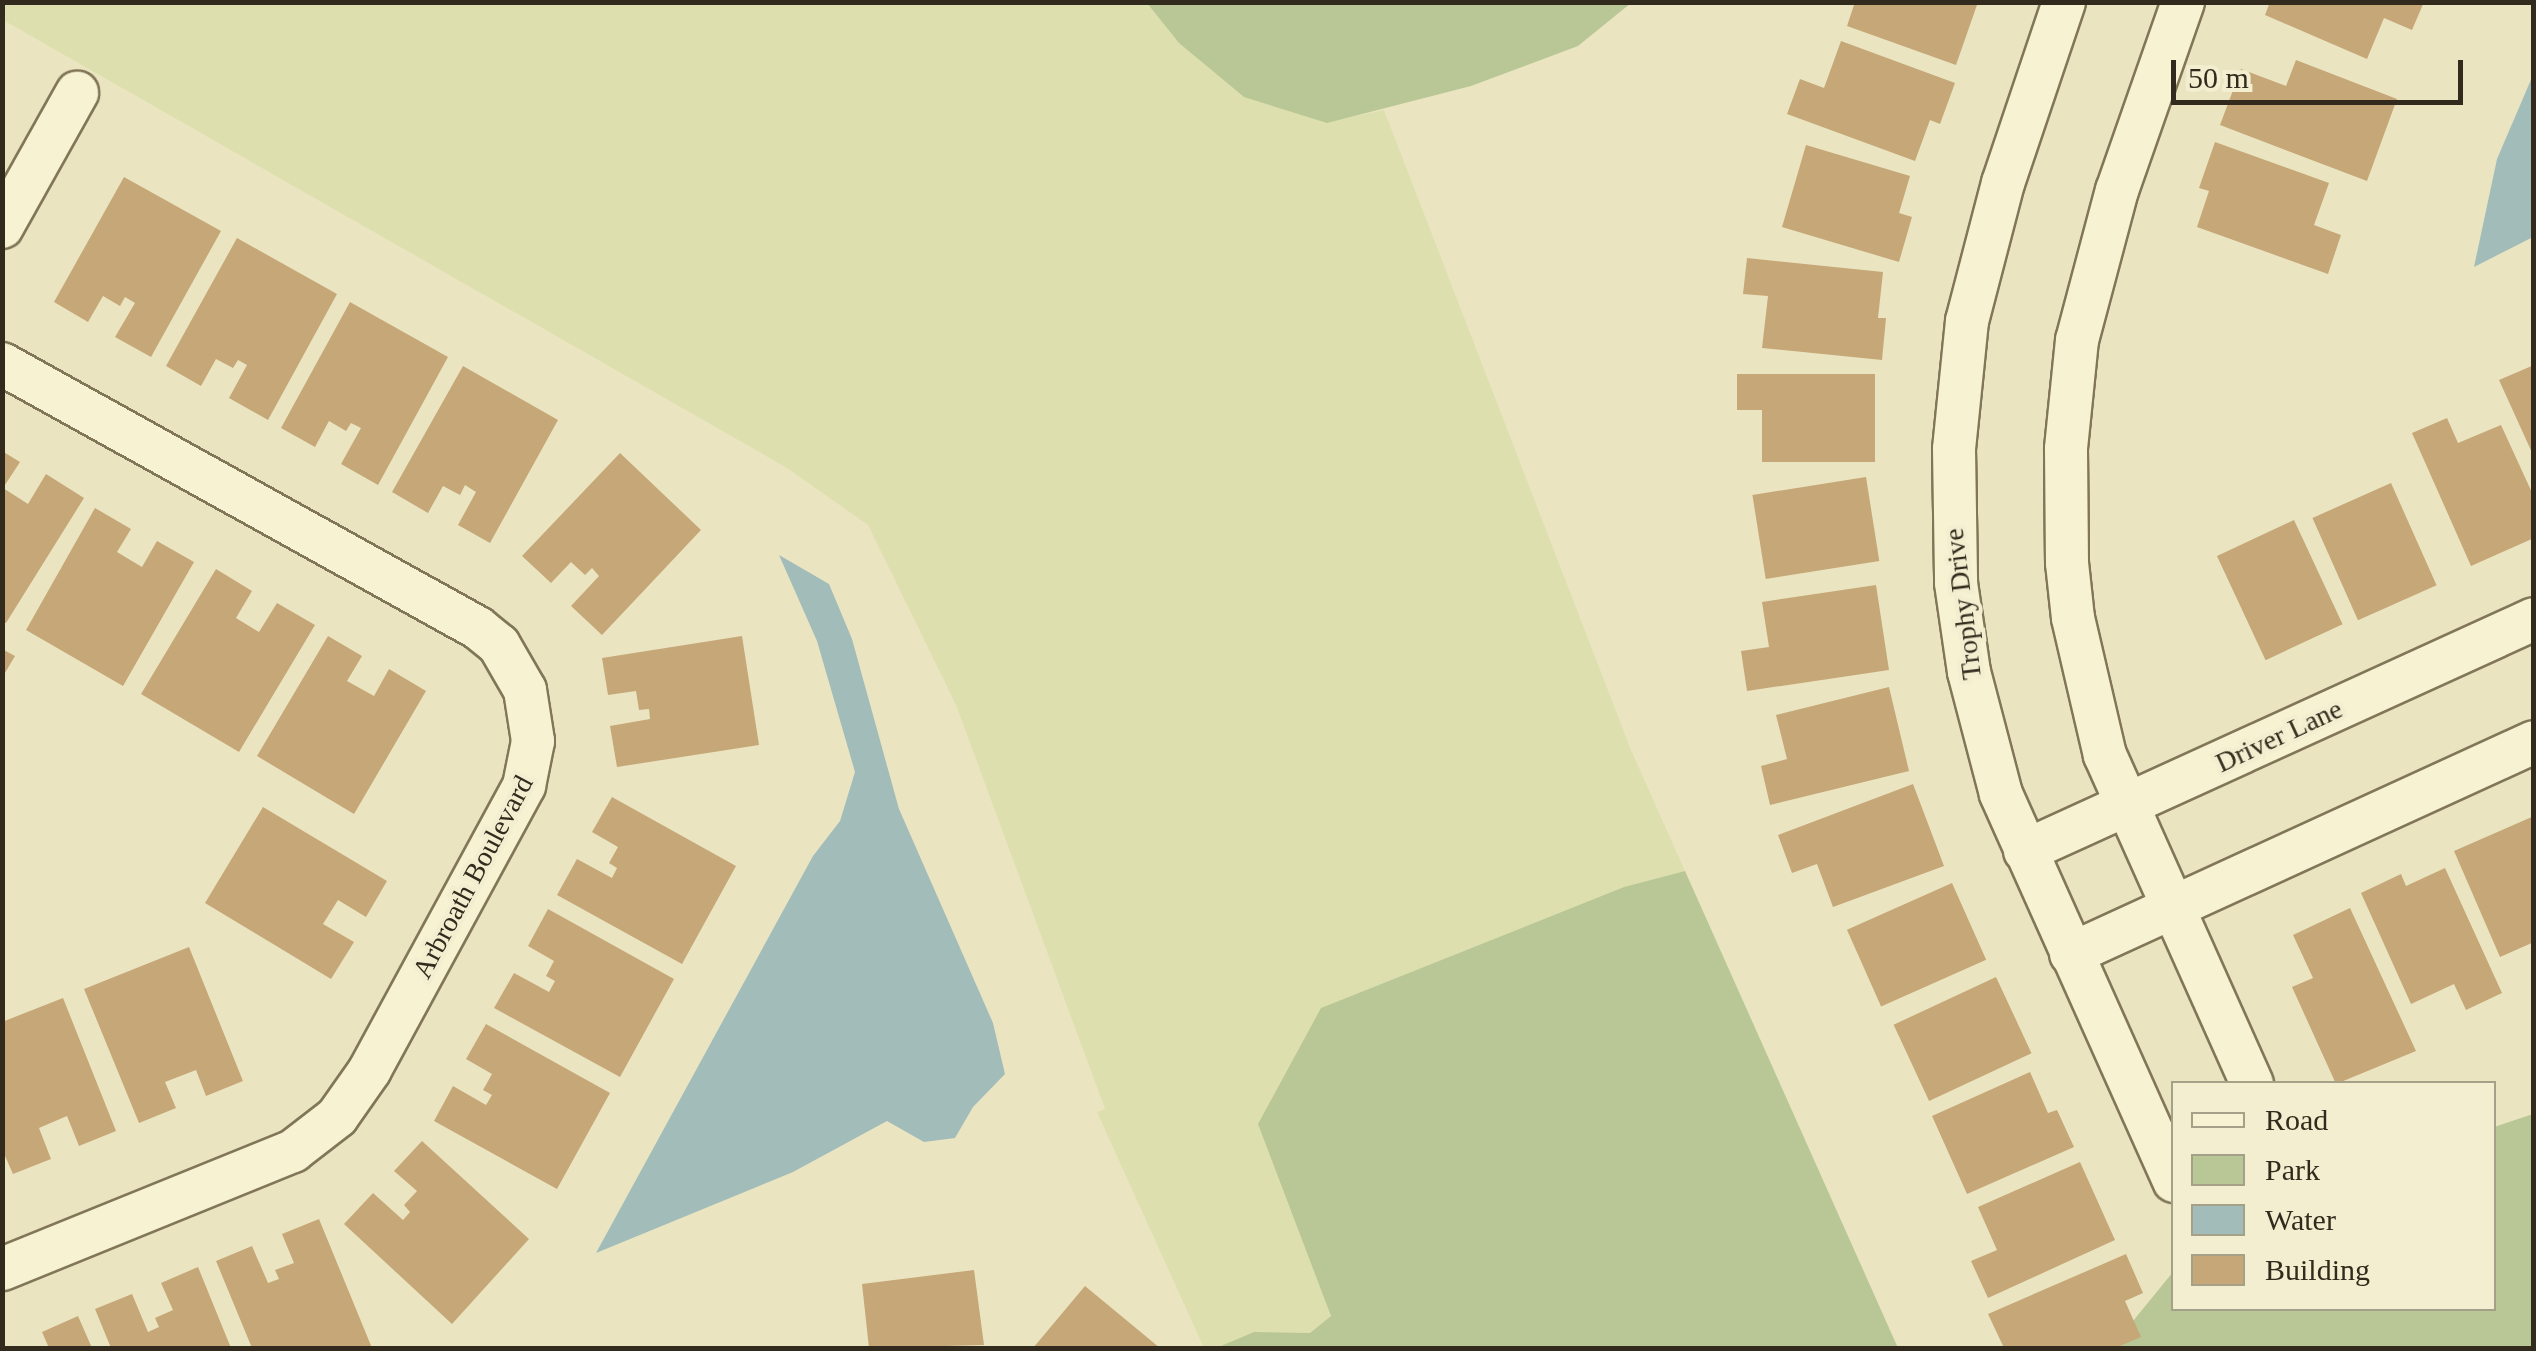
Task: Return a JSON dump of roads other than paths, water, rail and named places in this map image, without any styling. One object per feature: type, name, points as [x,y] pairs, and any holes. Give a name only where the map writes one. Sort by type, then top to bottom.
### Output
[{"type":"street","name":"Trophy Drive","points":[[2064,2],[1981,253],[1967,320],[1954,449],[1956,582],[1969,672],[2001,794],[2171,1175]]},
{"type":"street","points":[[2184,2],[2102,240],[2069,392],[2064,496],[2073,618],[2106,755],[2251,1081]]},
{"type":"street","points":[[2,226],[77,92]]},
{"type":"street","name":"Arbroath Boulevard","points":[[2,364],[478,628],[499,645],[525,690],[533,741],[524,786],[370,1070],[338,1116],[293,1151],[2,1268]]},
{"type":"street","name":"Driver Lane","points":[[2025,851],[2534,619]]},
{"type":"street","points":[[2071,954],[2534,742]]},
{"type":"water","points":[[2533,75],[2533,237],[2474,267],[2497,159]]},
{"type":"water","points":[[779,555],[829,584],[852,639],[899,809],[993,1023],[1005,1074],[973,1107],[955,1138],[924,1142],[887,1121],[793,1172],[596,1253],[813,856],[840,821],[855,772],[817,641]]}]
